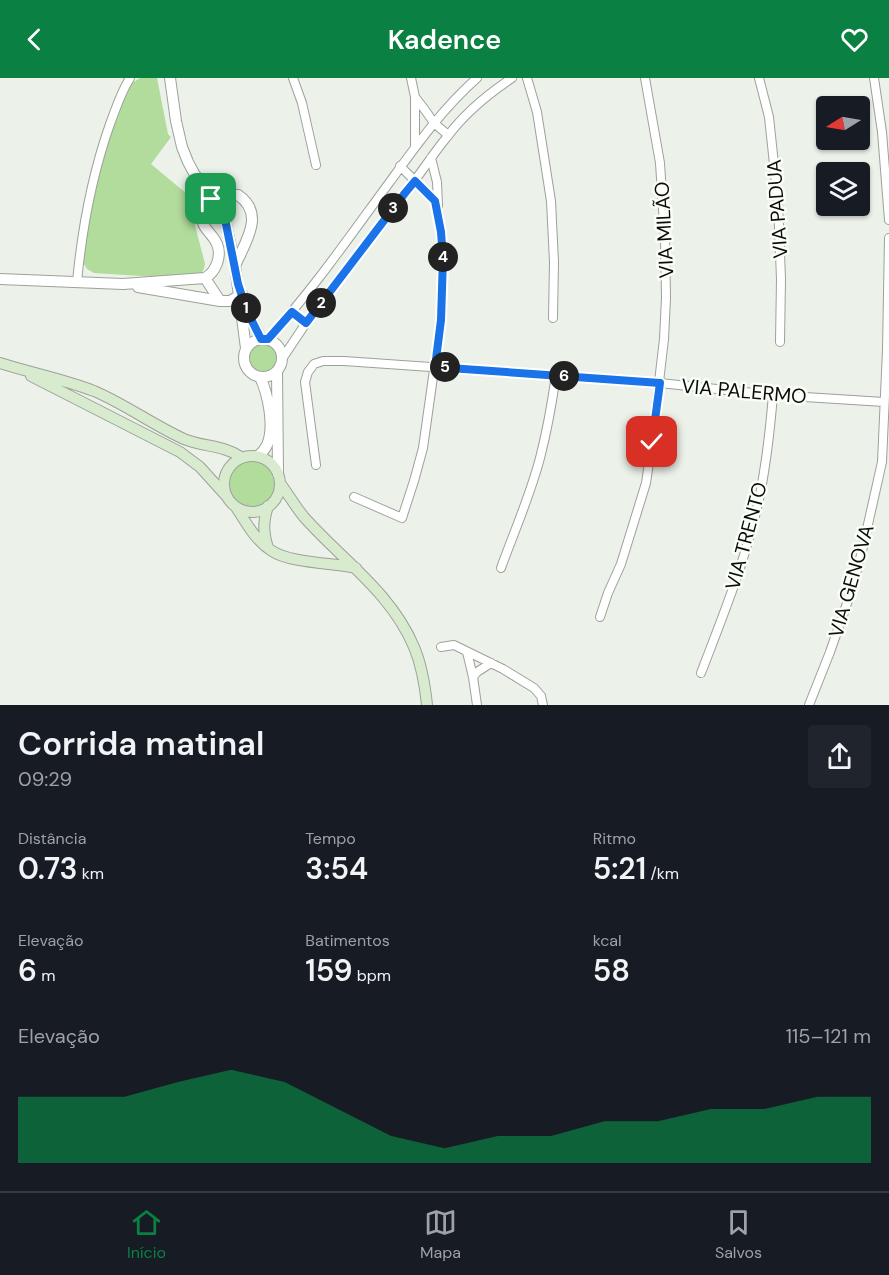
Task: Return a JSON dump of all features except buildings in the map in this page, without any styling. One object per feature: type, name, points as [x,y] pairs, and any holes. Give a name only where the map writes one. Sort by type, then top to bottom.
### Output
[{"type":"main road","points":[[0,363],[81,387],[113,401],[182,438],[200,445],[228,450],[241,457]]},
{"type":"main road","points":[[15,368],[192,460],[231,501],[255,535],[274,553],[290,558],[356,568]]},
{"type":"main road","points":[[76,399],[81,387]]},
{"type":"main road","points":[[279,478],[279,492],[275,500],[268,507],[251,512],[242,510],[231,501],[225,489],[227,471],[241,457],[258,456],[274,466],[279,478],[305,518],[356,568],[390,607],[413,644],[424,679],[428,705]]},
{"type":"main road","points":[[268,507],[263,530],[268,548]]},
{"type":"street","points":[[77,282],[82,234],[104,140],[130,78]]},
{"type":"street","points":[[170,78],[176,121],[185,155],[195,175],[214,197],[226,224],[239,291],[245,334],[246,366],[249,372],[260,377],[273,375],[277,370],[306,323],[448,135],[477,105],[512,78]]},
{"type":"street","points":[[293,78],[302,103],[316,165]]},
{"type":"street","points":[[411,78],[415,97],[415,146]]},
{"type":"street","points":[[246,348],[250,344],[265,339],[292,312],[415,146],[451,102],[477,78]]},
{"type":"street","points":[[527,78],[537,112],[551,201],[554,262],[553,318]]},
{"type":"street","name":"VIA MILÃO","points":[[600,617],[621,564],[646,483],[664,339],[665,239],[660,163],[645,78]]},
{"type":"street","name":"VIA PADUA","points":[[759,78],[769,117],[778,202],[781,279],[780,342]]},
{"type":"street","points":[[874,78],[883,143],[889,220]]},
{"type":"street","points":[[415,97],[434,123],[448,135]]},
{"type":"street","points":[[354,497],[402,518],[423,448],[441,320],[443,258],[437,182],[431,158]]},
{"type":"street","points":[[400,166],[435,201],[438,212]]},
{"type":"street","points":[[390,182],[394,191],[405,193]]},
{"type":"street","points":[[0,279],[123,284],[205,278],[218,260],[217,245],[206,228],[201,214],[205,203],[223,194],[238,195],[243,198],[252,214],[249,232],[235,266]]},
{"type":"street","name":"VIA GENOVA","points":[[809,705],[842,619],[862,551],[882,462],[889,238]]},
{"type":"street","points":[[336,255],[345,258],[350,266]]},
{"type":"street","points":[[326,268],[331,277],[340,279]]},
{"type":"street","points":[[205,278],[220,301]]},
{"type":"street","points":[[123,284],[220,301],[230,301],[239,291]]},
{"type":"street","points":[[239,291],[247,311],[265,339],[278,346],[282,359]]},
{"type":"street","points":[[292,312],[306,323]]},
{"type":"street","name":"VIA PALERMO","points":[[315,465],[305,382],[314,364],[323,362],[344,361],[556,375],[773,395],[884,402]]},
{"type":"street","points":[[277,370],[279,478]]},
{"type":"street","points":[[501,568],[540,460],[556,375]]},
{"type":"street","points":[[258,456],[267,445],[270,426],[268,397],[260,377]]},
{"type":"street","name":"VIA TRENTO","points":[[701,673],[735,582],[758,504],[768,447],[773,395]]},
{"type":"street","points":[[441,647],[454,645],[491,663],[534,688],[542,701]]},
{"type":"street","points":[[467,652],[477,705]]},
{"type":"street","points":[[473,677],[491,663]]},
{"type":"green space","points":[[140,78],[157,78],[168,134],[171,137],[151,164],[187,194],[205,264],[201,273],[194,278],[94,273],[87,269],[82,261],[94,190],[106,147],[126,91]]},
{"type":"green space","points":[[263,343],[274,347],[278,358],[274,369],[263,373],[252,369],[248,358],[252,347]]},
{"type":"green space","points":[[257,461],[269,467],[274,475],[274,493],[269,501],[261,506],[247,507],[239,504],[232,497],[229,479],[232,471],[239,464]]},
{"type":"route","points":[[211,199],[214,197],[226,224],[238,284],[247,311],[261,339],[268,339],[292,312],[306,323],[415,181],[435,201],[441,232],[443,258],[441,320],[435,367],[660,383],[652,442]]}]
